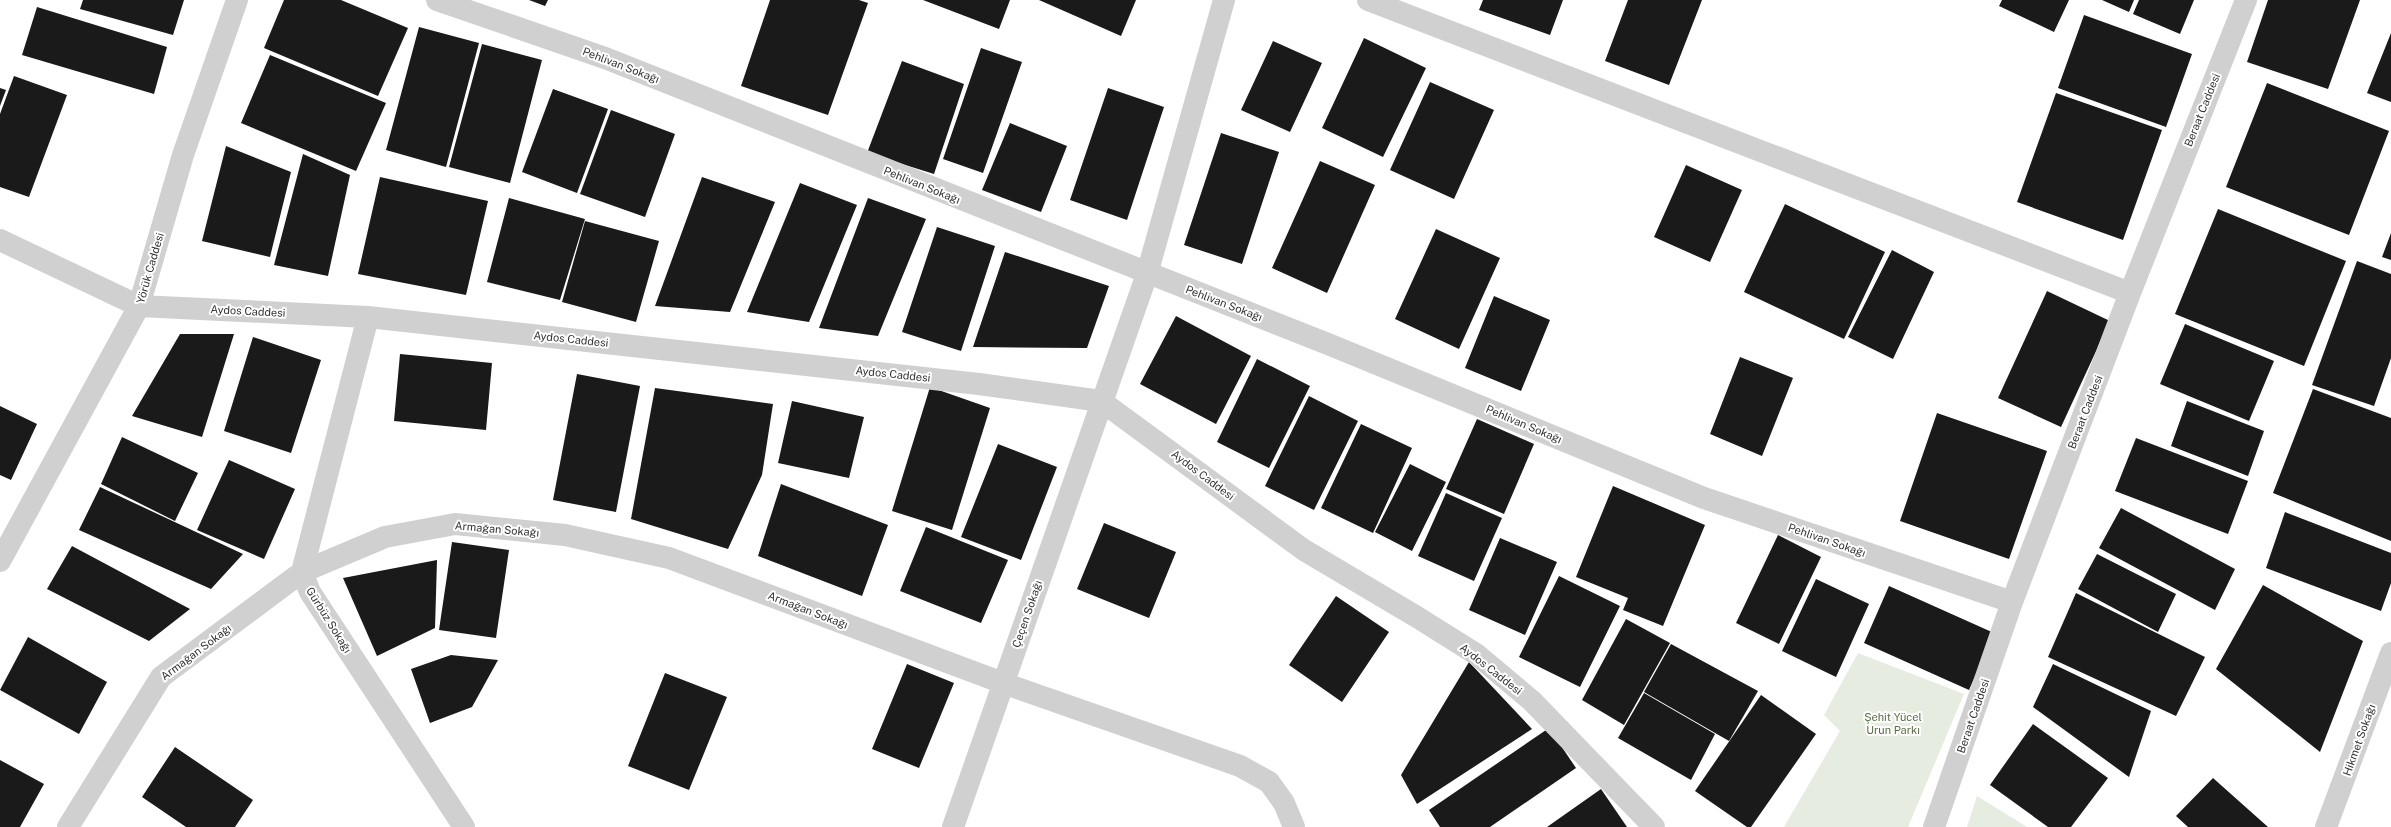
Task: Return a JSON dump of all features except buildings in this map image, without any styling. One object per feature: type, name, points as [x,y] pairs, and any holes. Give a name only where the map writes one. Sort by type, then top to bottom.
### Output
[{"type":"street","name":"Yörük Caddesi","points":[[0,561],[139,306],[183,154],[237,0]]},
{"type":"street","name":"Pehlivan Sokağı","points":[[437,0],[605,58],[1147,274],[1328,344],[1704,498],[2012,602]]},
{"type":"street","name":"Çeçen Sokağı","points":[[952,827],[1147,274],[1224,0]]},
{"type":"street","points":[[1368,0],[2130,292]]},
{"type":"street","name":"Beraat Caddesi","points":[[1934,827],[2012,602],[2130,292],[2246,0]]},
{"type":"street","name":"Aydos Caddesi","points":[[0,240],[139,306],[368,317],[979,384],[1101,401],[1304,550],[1476,654],[1532,701],[1654,827]]},
{"type":"street","points":[[302,572],[368,317]]},
{"type":"street","name":"Armağan Sokağı","points":[[68,827],[161,677],[302,572],[385,537],[455,524],[565,535],[669,558],[1003,683],[1240,766],[1269,782],[1284,803],[1294,827]]},
{"type":"street","name":"Gürbüz Sokağı","points":[[302,572],[310,592],[464,827]]},
{"type":"street","name":"Hikmet Sokağı","points":[[2326,827],[2391,654]]},
{"type":"green space","name":"Şehit Yücel Urun Parkı","points":[[1858,653],[1964,694],[1908,827],[1784,827],[1840,731],[1824,715]]},
{"type":"green space","points":[[1977,796],[2027,827],[1967,827]]}]
